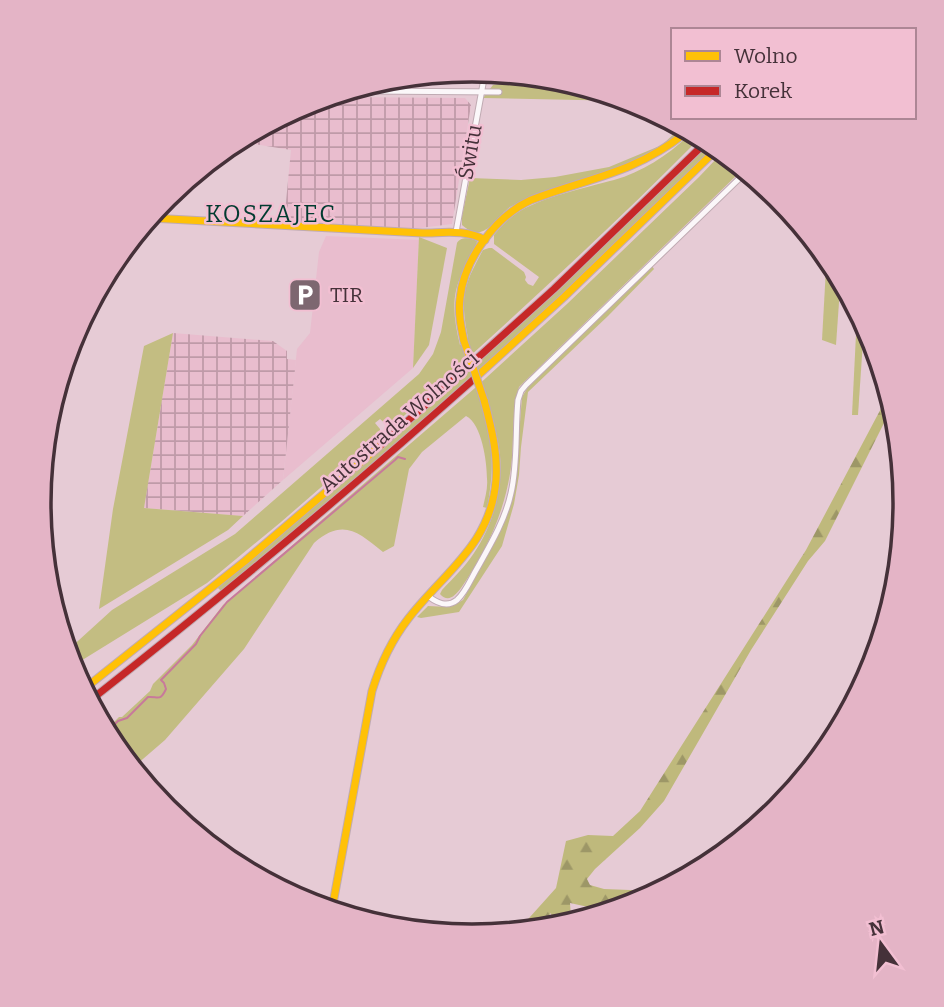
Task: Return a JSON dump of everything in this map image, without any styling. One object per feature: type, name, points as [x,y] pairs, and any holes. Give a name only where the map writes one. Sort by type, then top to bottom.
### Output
[{"type":"main road","points":[[334,901],[375,680],[387,650],[400,628],[469,551],[482,530],[493,500],[496,455],[493,433],[464,341],[458,312],[461,286],[468,269],[485,240],[505,217],[525,203],[635,166],[666,149],[680,137]]},
{"type":"main road","name":"Autostrada Wolności","points":[[91,684],[256,551],[409,420],[567,276],[699,149]]},
{"type":"main road","name":"Autostrada Wolności","points":[[97,695],[261,564],[428,421],[575,287],[710,156]]},
{"type":"main road","points":[[162,219],[422,233],[456,232],[485,240]]},
{"type":"street","name":"Świtu","points":[[456,232],[483,82]]},
{"type":"street","points":[[385,91],[499,92]]},
{"type":"street","points":[[428,596],[442,604],[458,600],[498,531],[511,494],[518,400],[526,384],[739,178]]},
{"type":"shaded area","points":[[505,84],[554,90],[592,100],[483,98],[493,85]]},
{"type":"shaded area","points":[[362,97],[465,98],[471,105],[452,224],[412,229],[284,222],[291,150],[253,144],[311,114]]},
{"type":"shaded area","points":[[674,134],[676,135],[665,146],[628,165],[526,199],[512,206],[483,231],[470,230],[462,225],[470,178],[521,180],[555,177],[609,167],[662,145]]},
{"type":"shaded area","points":[[684,140],[693,145],[548,285],[395,424],[388,426],[380,419],[375,423],[380,429],[380,436],[207,583],[81,661],[75,644],[112,610],[235,534],[419,374],[433,354],[441,332],[457,243],[461,239],[477,241],[456,290],[455,317],[460,345],[468,338],[464,312],[467,283],[483,250],[492,248],[524,272],[528,284],[533,286],[539,277],[494,244],[494,235],[508,220],[538,202],[634,173]]},
{"type":"shaded area","points":[[701,150],[708,155],[585,274],[417,427],[223,590],[217,587],[294,523]]},
{"type":"shaded area","points":[[715,160],[736,176],[519,387],[514,413],[510,475],[501,509],[480,558],[456,594],[446,598],[440,594],[481,542],[498,494],[500,456],[487,398],[481,403],[491,455],[487,508],[483,507],[487,482],[480,435],[466,416],[422,452],[409,469],[394,546],[383,552],[358,534],[342,530],[324,535],[314,543],[244,649],[165,740],[140,762],[113,723],[150,691],[153,684],[192,645],[223,605],[475,388]]},
{"type":"shaded area","points":[[326,236],[419,240],[413,368],[283,480],[297,349],[310,333],[319,252]]},
{"type":"shaded area","points":[[419,237],[447,248],[429,345],[413,368]]},
{"type":"shaded area","points":[[652,266],[654,269],[608,316],[528,392],[519,475],[502,546],[459,612],[417,617],[428,606],[446,606],[463,600],[506,518],[515,484],[522,397],[528,387]]},
{"type":"shaded area","points":[[826,275],[839,297],[836,345],[822,340]]},
{"type":"shaded area","points":[[856,331],[863,346],[858,415],[852,415]]},
{"type":"shaded area","points":[[173,333],[273,341],[287,351],[287,359],[296,360],[283,480],[243,516],[144,508]]},
{"type":"shaded area","points":[[173,333],[144,508],[243,516],[228,530],[99,609],[113,509],[144,346]]},
{"type":"green space","points":[[882,407],[885,421],[825,541],[808,561],[751,650],[664,801],[587,879],[590,885],[604,889],[639,890],[590,907],[570,903],[571,913],[552,917],[551,913],[546,918],[526,921],[556,888],[566,841],[588,835],[613,836],[640,811],[806,550]]},
{"type":"waterway","points":[[114,725],[127,718],[148,697],[162,696],[166,689],[161,680],[196,644],[227,602],[398,457],[405,459]]},
{"type":"traffic: slow","points":[[464,341],[459,309],[463,283],[475,254],[494,228],[518,207],[531,200],[628,167],[679,137]]},
{"type":"traffic: slow","points":[[474,379],[564,297],[710,156]]},
{"type":"traffic: slow","points":[[162,219],[422,233],[454,232],[485,240]]},
{"type":"traffic: slow","points":[[464,341],[484,400]]},
{"type":"traffic: slow","points":[[334,901],[372,691],[379,672],[402,627],[475,540],[492,503],[496,460],[484,400]]},
{"type":"traffic: slow","points":[[91,683],[245,561],[381,445]]},
{"type":"traffic: jam","points":[[381,445],[554,289],[699,149]]},
{"type":"traffic: jam","points":[[97,695],[286,542],[474,379]]},
{"type":"place","name":"TIR","points":[[305,295]]},
{"type":"district","name":"KOSZAJEC","points":[[271,214]]}]
